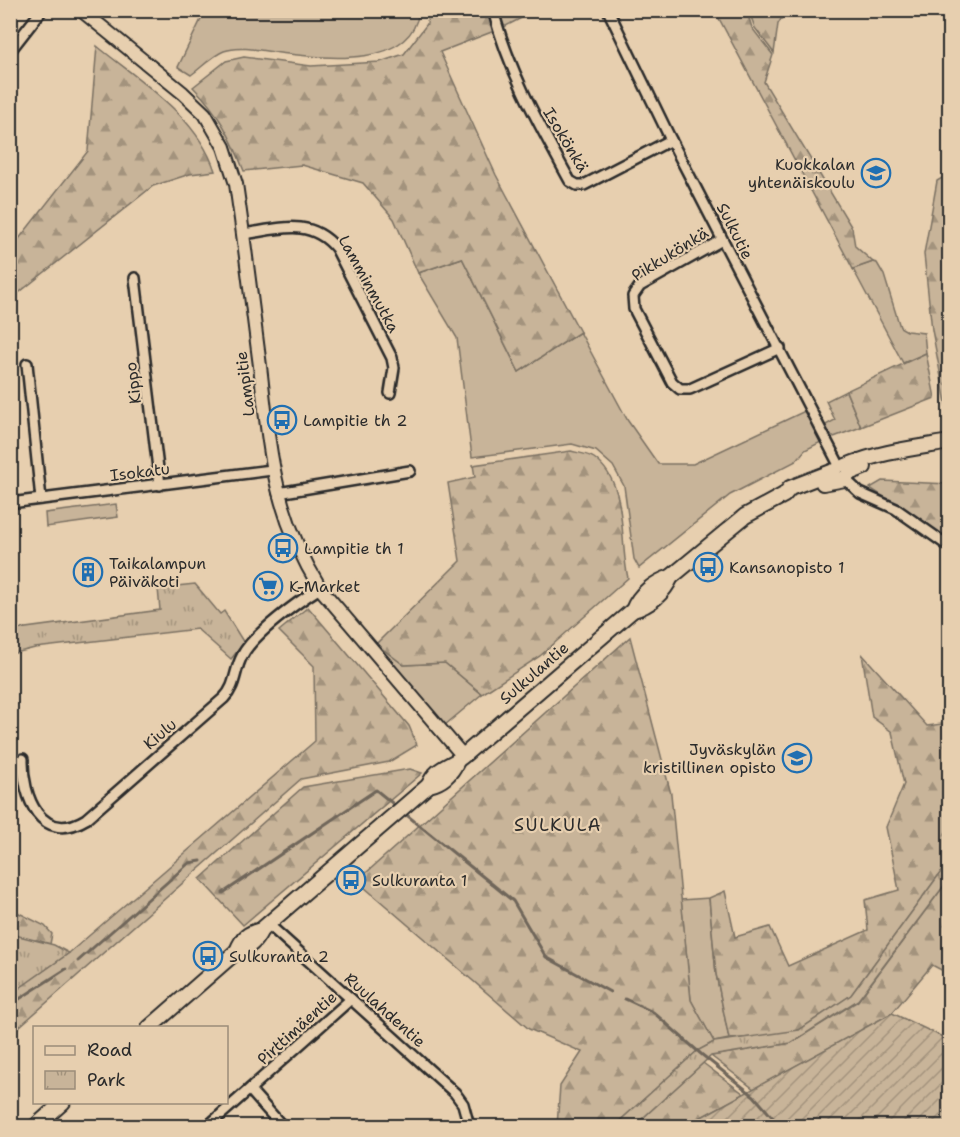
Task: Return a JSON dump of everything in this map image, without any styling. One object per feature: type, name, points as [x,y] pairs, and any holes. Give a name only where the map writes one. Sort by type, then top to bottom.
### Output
[{"type":"main road","name":"Sulkulantie","points":[[151,1026],[237,951],[247,948],[256,940],[264,927],[429,785],[433,775],[460,759],[633,610],[644,607],[667,587],[671,578],[723,532],[784,495],[794,495],[866,458],[875,459],[898,451],[950,442]]},
{"type":"main road","points":[[36,1126],[61,1104]]},
{"type":"street","points":[[10,51],[42,10]]},
{"type":"street","name":"Lampitie","points":[[81,10],[183,93],[204,114],[224,147],[236,184],[272,470],[291,532],[320,588],[460,759]]},
{"type":"street","name":"Isokönkä","points":[[493,10],[511,66],[532,111],[570,180],[576,186],[584,186],[671,140]]},
{"type":"street","name":"Sulkutie","points":[[608,10],[671,140],[842,472]]},
{"type":"street","points":[[10,94],[10,113]]},
{"type":"street","name":"Lamminmutka","points":[[243,234],[300,227],[326,236],[336,248],[392,358],[394,368],[390,393]]},
{"type":"street","name":"Pikkukönkä","points":[[722,240],[640,286],[633,296],[634,309],[672,382],[680,389],[690,389],[780,348]]},
{"type":"street","name":"Kippo","points":[[135,278],[160,485]]},
{"type":"street","points":[[27,364],[41,499]]},
{"type":"street","name":"Isokatu","points":[[10,503],[272,470]]},
{"type":"street","points":[[278,493],[410,471]]},
{"type":"street","points":[[842,472],[860,493],[896,509],[950,547]]},
{"type":"street","name":"Kiulu","points":[[23,759],[26,789],[37,813],[58,826],[74,826],[86,819],[224,698],[231,690],[243,654],[251,644],[320,588]]},
{"type":"street","name":"Ruulahdentie","points":[[264,927],[351,999],[455,1093],[462,1104],[470,1126]]},
{"type":"street","name":"Pirttimäentie","points":[[208,1126],[351,999]]},
{"type":"street","points":[[250,1090],[282,1126]]},
{"type":"green space","points":[[205,10],[419,11],[412,30],[400,43],[383,52],[363,56],[319,57],[238,48],[216,55],[191,75],[178,67]]},
{"type":"green space","points":[[428,11],[535,11],[502,28],[440,52],[496,175],[580,332],[519,372],[462,258],[418,273],[394,219],[363,183],[302,165],[244,171],[223,126],[210,106],[193,87],[226,61],[244,57],[311,66],[380,62],[404,54],[427,24]]},
{"type":"green space","points":[[715,11],[747,11],[752,28],[773,55],[764,82],[852,228],[855,246],[873,262],[853,269]]},
{"type":"green space","points":[[749,11],[786,11],[778,24],[774,53],[755,28]]},
{"type":"green space","points":[[97,46],[166,101],[195,133],[207,151],[215,171],[190,174],[153,186],[11,299],[11,249],[88,151]]},
{"type":"green space","points":[[949,174],[949,419],[932,330],[924,254],[937,181]]},
{"type":"green space","points":[[462,258],[519,372],[580,332],[628,421],[658,464],[693,464],[807,410],[821,442],[805,450],[796,461],[730,495],[639,568],[634,559],[624,486],[613,466],[596,451],[572,444],[472,457],[457,338],[418,273]]},
{"type":"green space","points":[[873,262],[877,263],[884,275],[900,327],[907,331],[924,333],[926,353],[903,363],[853,269]]},
{"type":"green space","points":[[926,353],[935,398],[861,427],[846,391]]},
{"type":"green space","points":[[846,391],[861,427],[831,438],[824,426],[835,420],[826,401]]},
{"type":"green space","points":[[571,451],[594,458],[613,482],[621,514],[628,578],[540,656],[482,694],[445,663],[404,665],[376,644],[460,561],[448,483],[475,477],[473,465]]},
{"type":"green space","points":[[882,481],[949,484],[949,540],[870,488]]},
{"type":"green space","points":[[116,504],[118,517],[46,527],[45,513]]},
{"type":"green space","points":[[195,584],[220,614],[224,611],[244,643],[231,659],[197,629],[35,648],[11,654],[11,630],[160,610],[158,588]]},
{"type":"green space","points":[[308,607],[409,726],[417,745],[389,762],[301,779],[11,1034],[10,994],[69,953],[315,741],[314,666],[279,631]]},
{"type":"green space","points":[[630,637],[671,794],[691,1000],[714,1042],[697,1051],[614,1126],[557,1126],[560,1086],[582,1052],[529,1029],[357,881]]},
{"type":"green space","points":[[376,644],[404,665],[445,663],[482,694],[445,725]]},
{"type":"green space","points":[[862,654],[927,726],[949,723],[949,861],[851,995],[799,1030],[782,1035],[729,1039],[716,974],[709,898],[725,891],[735,937],[770,927],[788,966],[868,930],[865,900],[899,890],[886,827],[904,784],[892,732],[872,717]]},
{"type":"green space","points":[[410,769],[422,773],[243,925],[200,879],[303,787]]},
{"type":"green space","points":[[949,861],[949,879],[858,1000],[791,1043],[711,1056],[634,1126],[614,1126],[697,1051],[714,1042],[799,1030],[851,995]]},
{"type":"green space","points":[[949,879],[949,974],[932,965],[892,1013],[754,1089],[711,1056],[791,1043],[858,1001]]},
{"type":"green space","points":[[709,898],[716,974],[729,1039],[714,1042],[691,1000],[681,900]]},
{"type":"green space","points":[[11,909],[45,926],[52,934],[50,944],[37,940],[11,943]]},
{"type":"green space","points":[[11,934],[54,945],[69,953],[11,994]]},
{"type":"green space","points":[[892,1013],[949,1040],[949,1126],[685,1126]]},
{"type":"green space","points":[[703,1063],[744,1094],[685,1126],[634,1126]]},
{"type":"waterway","points":[[223,893],[376,790],[397,807]]},
{"type":"waterway","points":[[403,812],[513,901],[546,957],[610,992]]},
{"type":"waterway","points":[[78,961],[189,863],[201,861]]},
{"type":"waterway","points":[[10,1005],[66,969]]},
{"type":"waterway","points":[[625,999],[653,1012],[754,1096],[780,1126]]},
{"type":"place","name":"Kuokkalan yhtenäiskoulu","points":[[876,173]]},
{"type":"place","name":"Lampitie th 2","points":[[282,420]]},
{"type":"place","name":"Lampitie th 1","points":[[283,548]]},
{"type":"place","name":"Kansanopisto 1","points":[[708,567]]},
{"type":"place","name":"Taikalampun Päiväkoti","points":[[88,572]]},
{"type":"place","name":"K-Market","points":[[268,586]]},
{"type":"place","name":"Jyväskylän kristillinen opisto","points":[[797,758]]},
{"type":"place","name":"Sulkuranta 1","points":[[351,880]]},
{"type":"place","name":"Sulkuranta 2","points":[[208,956]]},
{"type":"district","name":"SULKULA","points":[[558,825]]}]
